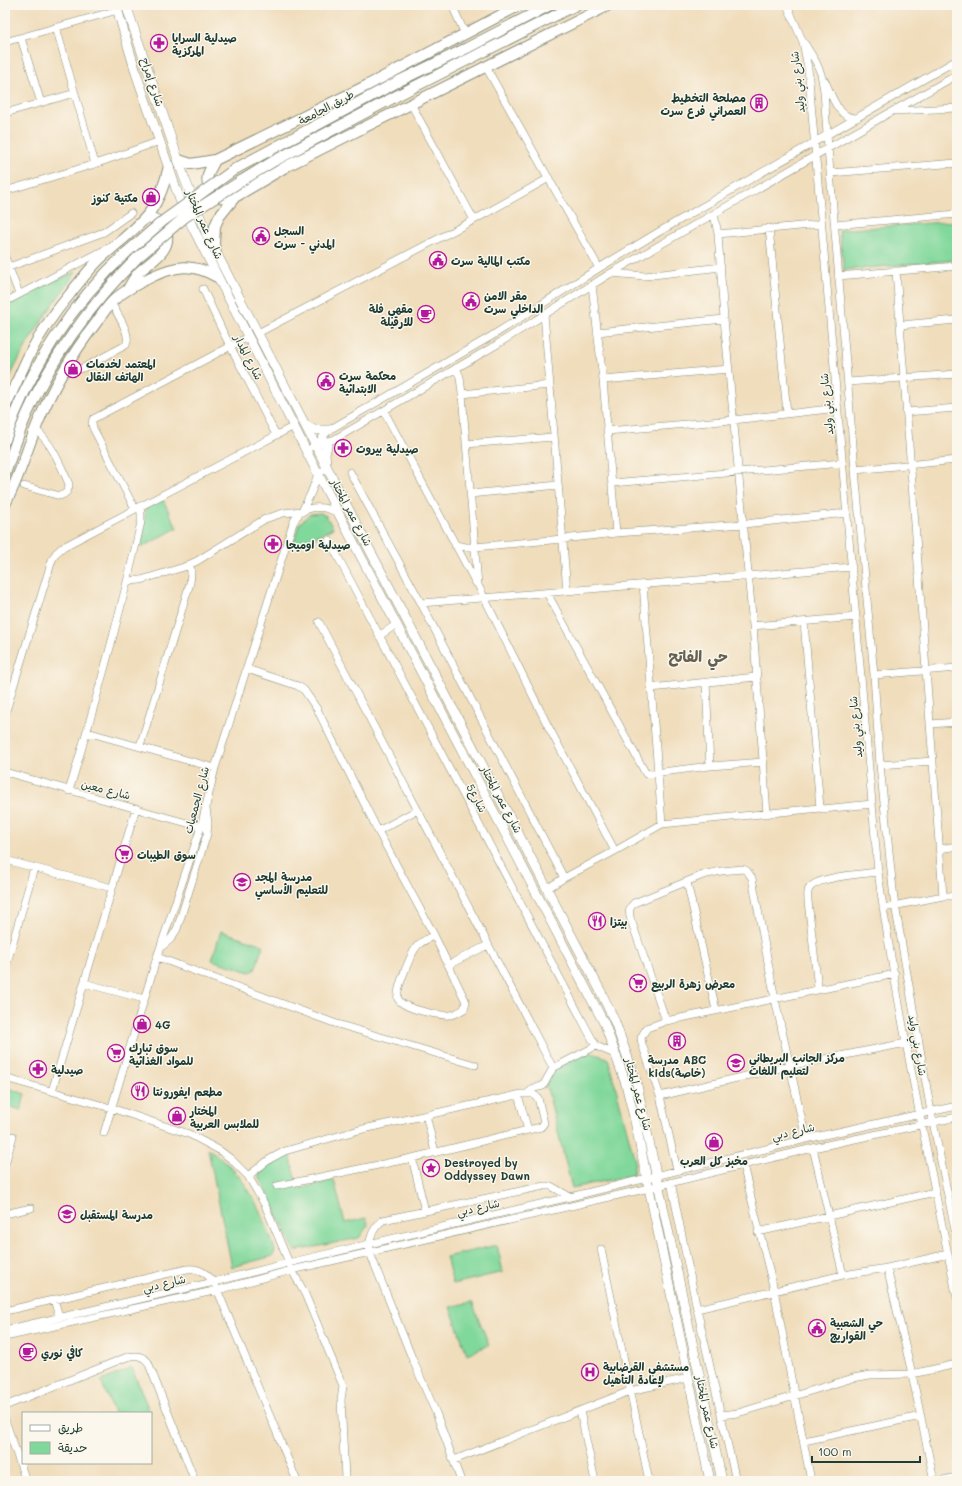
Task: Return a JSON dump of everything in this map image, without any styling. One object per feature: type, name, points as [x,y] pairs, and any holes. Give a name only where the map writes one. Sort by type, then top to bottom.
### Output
[{"type":"highway","points":[[179,160],[191,164],[215,160],[398,69],[520,5]]},
{"type":"highway","name":"طريق الجامعة","points":[[5,440],[27,387],[43,357],[63,326],[93,287],[127,252],[163,221],[235,169],[399,81],[550,5]]},
{"type":"highway","points":[[5,474],[27,414],[51,366],[82,321],[99,299],[137,258],[185,217],[241,181],[281,158],[404,92],[576,5]]},
{"type":"highway","points":[[215,160],[207,180],[210,189],[221,198],[226,199],[234,197],[273,173],[609,5]]},
{"type":"highway","points":[[398,69],[417,65],[453,48],[467,48]]},
{"type":"highway","points":[[5,408],[28,356],[48,325],[79,282],[101,258],[147,217],[158,199],[165,182],[169,166]]},
{"type":"highway","points":[[216,252],[214,244],[216,226],[219,218],[234,197]]},
{"type":"highway","points":[[128,289],[135,277],[161,253],[167,243],[167,235],[164,227],[158,221],[147,217]]},
{"type":"highway","points":[[5,504],[15,484],[35,429],[62,372],[79,345],[111,303],[128,289],[157,274],[182,267],[200,269],[217,277]]},
{"type":"main road","name":"شارع إمراح","points":[[120,7],[137,76],[169,166]]},
{"type":"main road","name":"شارع إمراح","points":[[120,7],[179,160]]},
{"type":"main road","name":"شارع عمر المختار","points":[[179,160],[195,208],[216,252],[315,446],[548,888],[615,1022],[636,1081],[722,1481]]},
{"type":"main road","name":"شارع عمر المختار","points":[[169,166],[185,212],[217,277],[338,513],[605,1024],[617,1054],[635,1121],[710,1481]]},
{"type":"main road","points":[[305,425],[314,430],[329,430]]},
{"type":"main road","points":[[327,468],[325,454],[328,442]]},
{"type":"street","points":[[452,5],[465,34]]},
{"type":"street","points":[[787,5],[803,42]]},
{"type":"street","points":[[5,42],[56,28],[120,7]]},
{"type":"street","points":[[56,28],[95,164]]},
{"type":"street","points":[[21,38],[41,103]]},
{"type":"street","name":"شارع بني وليد","points":[[803,42],[816,62],[821,74],[824,91],[838,276],[874,675],[880,765],[896,906],[931,1112],[957,1240]]},
{"type":"street","name":"شارع بني وليد","points":[[803,42],[808,68],[878,872],[906,1042],[957,1298]]},
{"type":"street","points":[[315,446],[329,430],[490,337],[599,268],[658,233],[957,60]]},
{"type":"street","points":[[486,67],[599,268]]},
{"type":"street","points":[[821,74],[845,117],[851,119],[858,118]]},
{"type":"street","points":[[306,450],[328,442],[384,411],[496,345],[611,273],[957,75]]},
{"type":"street","points":[[5,113],[75,93]]},
{"type":"street","points":[[410,104],[474,220]]},
{"type":"street","points":[[891,112],[957,108]]},
{"type":"street","points":[[5,191],[95,164],[160,141]]},
{"type":"street","points":[[830,173],[957,163]]},
{"type":"street","points":[[258,333],[474,220],[549,178]]},
{"type":"street","points":[[9,267],[104,232],[131,213]]},
{"type":"street","points":[[714,214],[718,234],[724,319],[744,524],[767,814]]},
{"type":"street","points":[[834,225],[957,214]]},
{"type":"street","points":[[718,234],[821,224]]},
{"type":"street","points":[[769,228],[787,413]]},
{"type":"street","points":[[658,233],[663,243]]},
{"type":"street","points":[[5,302],[106,249],[114,247]]},
{"type":"street","points":[[5,257],[19,294]]},
{"type":"street","points":[[838,276],[957,266]]},
{"type":"street","points":[[611,273],[645,276],[721,267]]},
{"type":"street","points":[[896,272],[943,896]]},
{"type":"street","points":[[592,285],[603,380],[616,533]]},
{"type":"street","name":"شارع المدار","points":[[204,289],[230,346],[276,435]]},
{"type":"street","points":[[62,372],[83,368],[126,346],[128,340],[127,333],[111,303]]},
{"type":"street","points":[[544,314],[567,590]]},
{"type":"street","points":[[597,332],[724,319]]},
{"type":"street","points":[[900,325],[957,320]]},
{"type":"street","points":[[69,790],[87,732],[128,581],[141,522],[141,514],[93,428],[93,419],[248,337]]},
{"type":"street","points":[[490,337],[496,345]]},
{"type":"street","points":[[456,368],[460,377],[462,394],[478,585]]},
{"type":"street","points":[[603,380],[729,369]]},
{"type":"street","points":[[848,382],[957,374]]},
{"type":"street","points":[[462,394],[550,385]]},
{"type":"street","points":[[607,431],[734,420],[838,408]]},
{"type":"street","points":[[906,412],[957,408]]},
{"type":"street","points":[[384,411],[455,545],[478,585],[548,726],[614,852]]},
{"type":"street","points":[[5,714],[53,556],[63,547],[137,507],[294,426]]},
{"type":"street","points":[[24,486],[60,496],[67,492],[69,488],[69,484],[51,447],[35,429]]},
{"type":"street","points":[[466,444],[554,436]]},
{"type":"street","points":[[855,470],[957,460]]},
{"type":"street","points":[[612,483],[842,463]]},
{"type":"street","points":[[318,474],[327,468]]},
{"type":"street","points":[[350,472],[421,604],[564,878]]},
{"type":"street","name":"شارع الجمعيات","points":[[104,1133],[157,957],[201,827],[215,768],[293,523],[302,511],[318,474]]},
{"type":"street","points":[[470,494],[558,485]]},
{"type":"street","points":[[128,581],[141,580],[190,564],[265,519],[283,513],[322,507],[338,513]]},
{"type":"street","points":[[455,545],[475,547],[616,533],[744,524],[847,513]]},
{"type":"street","name":"شارع5","points":[[329,540],[596,1046]]},
{"type":"street","points":[[140,746],[190,583],[190,564]]},
{"type":"street","points":[[421,604],[567,590],[852,567]]},
{"type":"street","points":[[643,584],[662,824]]},
{"type":"street","points":[[547,592],[646,774],[650,775],[658,772],[710,766],[764,762]]},
{"type":"street","points":[[753,626],[856,617]]},
{"type":"street","points":[[319,622],[553,1068]]},
{"type":"street","points":[[804,622],[820,808]]},
{"type":"street","points":[[379,636],[397,624]]},
{"type":"street","points":[[874,675],[957,668]]},
{"type":"street","points":[[247,669],[298,686],[304,690],[317,709],[378,831],[434,935],[466,1002],[464,1009],[451,1016],[411,1008],[398,999],[398,989],[414,951],[419,945],[434,935]]},
{"type":"street","points":[[651,688],[756,677]]},
{"type":"street","points":[[706,682],[710,766]]},
{"type":"street","points":[[930,724],[957,722]]},
{"type":"street","points":[[87,732],[215,768]]},
{"type":"street","points":[[880,765],[933,761]]},
{"type":"street","name":"شارع معين","points":[[5,772],[201,827]]},
{"type":"street","points":[[548,888],[662,824],[872,804]]},
{"type":"street","points":[[160,948],[170,940],[177,929],[207,834],[208,823],[205,807]]},
{"type":"street","points":[[52,1091],[136,808]]},
{"type":"street","points":[[378,831],[417,810]]},
{"type":"street","points":[[940,849],[957,846]]},
{"type":"street","points":[[5,860],[112,888]]},
{"type":"street","points":[[5,970],[9,943],[34,868]]},
{"type":"street","points":[[666,1021],[629,911],[634,903],[704,875],[721,871],[747,871],[752,878],[775,999],[806,1139]]},
{"type":"street","points":[[818,988],[808,901],[808,889],[812,885],[829,878],[878,872]]},
{"type":"street","points":[[687,882],[716,1010]]},
{"type":"street","points":[[883,908],[943,896],[957,896]]},
{"type":"street","points":[[448,965],[488,945]]},
{"type":"street","points":[[157,957],[334,1023],[475,1065]]},
{"type":"street","points":[[677,1170],[660,1096],[642,1044],[641,1038],[647,1028],[666,1021],[716,1010],[775,999],[818,988],[895,974]]},
{"type":"street","points":[[84,983],[144,999]]},
{"type":"street","points":[[660,1096],[789,1066],[906,1042]]},
{"type":"street","points":[[528,1093],[534,1088],[543,1086],[553,1068],[596,1046],[617,1054]]},
{"type":"street","points":[[5,1078],[111,1108],[189,1134],[205,1141],[231,1159],[248,1176],[265,1205],[288,1263],[305,1294],[343,1386],[341,1400],[344,1423],[345,1478]]},
{"type":"street","points":[[248,1176],[270,1158],[285,1151],[359,1130],[528,1093],[533,1094],[538,1098],[544,1123],[541,1127],[412,1158],[277,1186]]},
{"type":"street","points":[[518,1095],[528,1130]]},
{"type":"street","name":"شارع دبي","points":[[5,1330],[570,1198],[677,1170],[806,1139],[957,1106]]},
{"type":"street","points":[[426,1115],[435,1152]]},
{"type":"street","name":"شارع دبي","points":[[5,1337],[218,1290],[292,1270],[659,1186],[813,1148],[957,1117]]},
{"type":"street","points":[[5,1164],[13,1136]]},
{"type":"street","points":[[813,1148],[843,1275]]},
{"type":"street","points":[[412,1158],[426,1211]]},
{"type":"street","points":[[743,1165],[758,1232],[774,1290],[811,1481]]},
{"type":"street","points":[[671,1182],[697,1309],[736,1481]]},
{"type":"street","points":[[462,1481],[436,1413],[412,1358],[370,1253],[368,1244],[376,1225],[383,1220],[544,1186],[551,1186],[570,1198]]},
{"type":"street","points":[[758,1232],[935,1192]]},
{"type":"street","points":[[5,1214],[30,1208]]},
{"type":"street","points":[[601,1249],[648,1481]]},
{"type":"street","points":[[697,1309],[774,1290],[843,1275],[887,1268],[948,1254]]},
{"type":"street","points":[[5,1311],[191,1268],[203,1272],[214,1282],[218,1290],[297,1481]]},
{"type":"street","points":[[887,1268],[912,1374],[934,1481]]},
{"type":"street","points":[[54,1299],[59,1318]]},
{"type":"street","points":[[5,1406],[127,1357],[136,1355],[141,1356],[148,1362],[195,1481]]},
{"type":"street","points":[[721,1415],[738,1413],[853,1378],[864,1376],[912,1374],[957,1364]]},
{"type":"street","points":[[454,1460],[630,1391],[688,1378]]},
{"type":"street","points":[[580,1411],[595,1481]]},
{"type":"street","points":[[804,1441],[921,1416]]},
{"type":"street","points":[[5,1420],[26,1481]]},
{"type":"street","points":[[938,1481],[957,1477]]},
{"type":"green space","points":[[957,221],[957,260],[844,270],[839,230]]},
{"type":"green space","points":[[76,272],[28,343],[5,389],[5,305],[42,286]]},
{"type":"green space","points":[[162,498],[177,528],[141,548],[146,507]]},
{"type":"green space","points":[[321,513],[326,516],[333,528],[292,549],[299,524],[310,514]]},
{"type":"green space","points":[[221,931],[263,945],[255,970],[250,972],[212,960]]},
{"type":"green space","points":[[588,1052],[608,1058],[635,1161],[633,1175],[572,1188],[546,1084],[551,1072]]},
{"type":"green space","points":[[5,1087],[25,1094],[21,1110],[5,1105]]},
{"type":"green space","points":[[208,1149],[232,1168],[250,1192],[269,1233],[275,1251],[273,1256],[232,1267]]},
{"type":"green space","points":[[290,1154],[298,1189],[334,1180],[345,1223],[366,1218],[368,1225],[359,1238],[295,1251],[259,1176],[267,1165],[276,1159]]},
{"type":"green space","points":[[497,1245],[503,1272],[453,1284],[446,1257]]},
{"type":"green space","points":[[472,1302],[489,1345],[467,1354],[450,1307]]},
{"type":"green space","points":[[132,1368],[150,1412],[114,1412],[101,1381]]},
{"type":"place","name":"صيدلية السرايا المركزية","points":[[159,43]]},
{"type":"place","name":"مصلحة التخطيط العمراني فرع سرت","points":[[759,103]]},
{"type":"place","name":"مكتية كنوز","points":[[151,197]]},
{"type":"place","name":"السجل المدني - سرت","points":[[261,236]]},
{"type":"place","name":"مكتب المالية سرت","points":[[438,260]]},
{"type":"place","name":"مقر الامن الداخلي سرت","points":[[471,301]]},
{"type":"place","name":"مقهي فلة للارقيلة","points":[[426,314]]},
{"type":"place","name":"المعتمد لخدمات الهاتف النقال","points":[[73,369]]},
{"type":"place","name":"محكمة سرت الابتدائية","points":[[326,381]]},
{"type":"place","name":"صيدلية بيروت","points":[[343,448]]},
{"type":"place","name":"صيدلية اوميجا","points":[[273,544]]},
{"type":"place","name":"سوق الطيبات","points":[[124,854]]},
{"type":"place","name":"مدرسة المجد للتعليم الأساسي","points":[[242,882]]},
{"type":"place","name":"بيتزا","points":[[597,921]]},
{"type":"place","name":"معرض زهرة الربيع","points":[[638,983]]},
{"type":"place","name":"4G","points":[[142,1024]]},
{"type":"place","name":"مدرسة ABC kids(خاصة)","points":[[677,1041]]},
{"type":"place","name":"سوق تبارك للمواد الغذائية","points":[[116,1053]]},
{"type":"place","name":"مركز الجانب البريطاني لتعليم اللغات","points":[[736,1063]]},
{"type":"place","name":"صيدلية","points":[[38,1069]]},
{"type":"place","name":"مطعم ايفورونتا","points":[[140,1091]]},
{"type":"place","name":"المختار للملابس العربية","points":[[177,1116]]},
{"type":"place","name":"مخبز كل العرب","points":[[714,1142]]},
{"type":"place","name":"Destroyed by Oddyssey Dawn","points":[[431,1168]]},
{"type":"place","name":"مدرسة المستقبل","points":[[67,1214]]},
{"type":"place","name":"حي الشعبية القواريج","points":[[817,1328]]},
{"type":"place","name":"كافي نوري","points":[[28,1352]]},
{"type":"place","name":"مستشفي القرضابية لإعادة التأهيل","points":[[590,1372]]},
{"type":"district","name":"حي الفاتح","points":[[698,656]]}]
